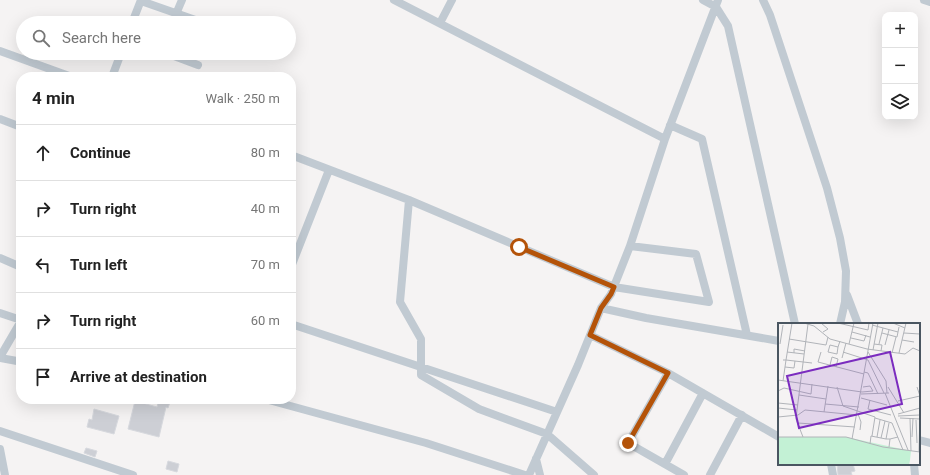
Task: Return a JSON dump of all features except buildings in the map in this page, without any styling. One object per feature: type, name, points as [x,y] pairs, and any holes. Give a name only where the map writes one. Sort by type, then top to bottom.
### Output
[{"type":"street","points":[[135,16],[141,0],[182,16]]},
{"type":"street","points":[[176,14],[182,0]]},
{"type":"street","points":[[394,0],[665,139]]},
{"type":"street","points":[[440,23],[452,0]]},
{"type":"street","points":[[703,0],[717,3]]},
{"type":"street","points":[[763,0],[770,15],[827,188],[840,238],[846,271],[845,291],[840,323]]},
{"type":"street","points":[[924,0],[930,2]]},
{"type":"street","points":[[529,475],[578,365],[601,308],[614,287],[630,246],[670,124],[717,3]]},
{"type":"street","points":[[717,3],[728,26],[795,323]]},
{"type":"street","points":[[0,50],[16,56]]},
{"type":"street","points":[[27,60],[59,72]]},
{"type":"street","points":[[114,72],[118,60]]},
{"type":"street","points":[[185,60],[198,65]]},
{"type":"street","points":[[0,119],[16,125]]},
{"type":"street","points":[[670,124],[702,139],[747,335]]},
{"type":"street","points":[[296,157],[409,200],[614,287],[709,302],[696,254],[630,246]]},
{"type":"street","points":[[296,254],[329,170]]},
{"type":"street","points":[[409,200],[400,302],[421,339],[421,375],[479,409],[547,434],[594,475]]},
{"type":"street","points":[[0,258],[16,264]]},
{"type":"street","points":[[845,291],[858,323]]},
{"type":"street","points":[[601,308],[646,318],[778,341]]},
{"type":"street","points":[[0,312],[16,319]]},
{"type":"street","points":[[296,326],[557,412]]},
{"type":"street","points":[[16,330],[0,358],[16,362]]},
{"type":"street","points":[[590,335],[668,373],[778,436]]},
{"type":"street","points":[[668,373],[628,443],[684,475]]},
{"type":"street","points":[[666,464],[703,393]]},
{"type":"street","points":[[284,404],[426,443],[525,475]]},
{"type":"street","points":[[710,475],[742,415]]},
{"type":"street","points":[[0,431],[133,475]]},
{"type":"street","points":[[920,440],[930,443]]},
{"type":"street","points":[[0,449],[5,475]]},
{"type":"street","points":[[536,460],[540,475]]},
{"type":"street","points":[[831,465],[833,475]]},
{"type":"street","points":[[914,465],[916,475]]},
{"type":"route","points":[[519,247],[614,287],[601,308],[590,335],[668,373],[628,443]]}]
